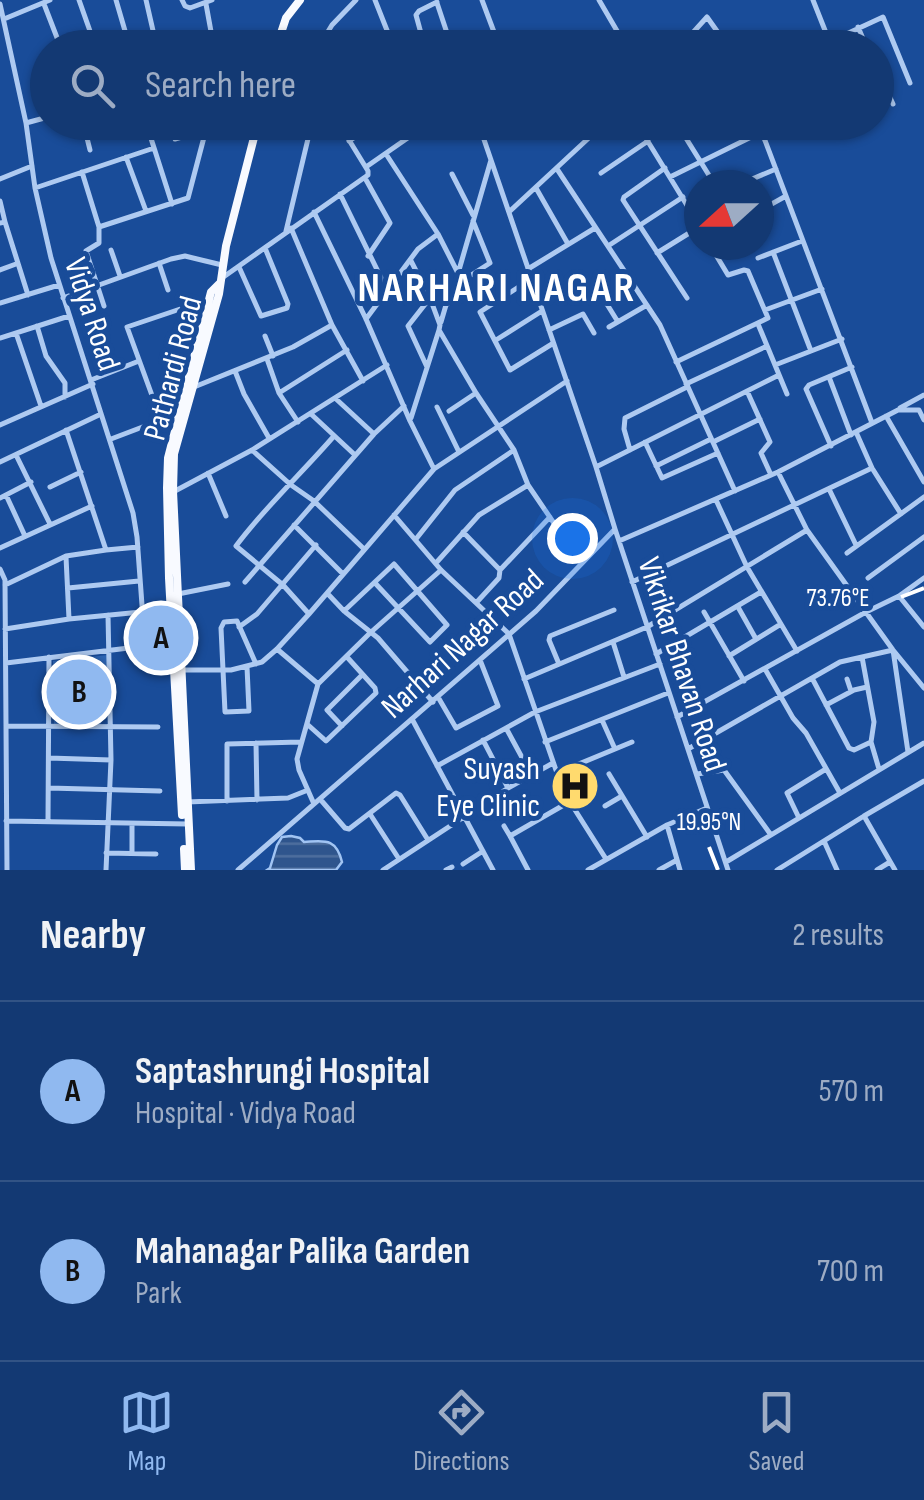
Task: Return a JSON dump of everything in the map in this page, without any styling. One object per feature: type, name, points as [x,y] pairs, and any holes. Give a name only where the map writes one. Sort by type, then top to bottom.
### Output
[{"type":"main road","points":[[282,30],[300,0]]},
{"type":"main road","name":"Pathardi Road","points":[[188,870],[178,594],[170,492],[180,418],[253,140]]},
{"type":"main road","points":[[170,492],[185,824]]},
{"type":"street","points":[[79,0],[90,30]]},
{"type":"street","points":[[116,0],[125,30]]},
{"type":"street","points":[[146,0],[154,30]]},
{"type":"street","points":[[182,0],[190,8],[209,2],[211,30]]},
{"type":"street","points":[[328,30],[356,0]]},
{"type":"street","points":[[375,0],[387,30]]},
{"type":"street","points":[[482,0],[493,30]]},
{"type":"street","points":[[600,0],[616,30]]},
{"type":"street","points":[[813,0],[825,30]]},
{"type":"street","points":[[420,30],[416,14],[436,1],[446,30]]},
{"type":"street","points":[[4,19],[47,2],[56,30]]},
{"type":"street","name":"Vidya Road","points":[[0,4],[26,123],[35,188],[59,284],[130,503],[138,547],[146,646]]},
{"type":"street","points":[[695,30],[707,17],[716,30]]},
{"type":"street","points":[[854,30],[882,17],[888,30]]},
{"type":"street","points":[[894,45],[910,83]]},
{"type":"street","points":[[26,123],[30,122]]},
{"type":"street","points":[[88,140],[90,150]]},
{"type":"street","points":[[151,140],[172,204]]},
{"type":"street","points":[[99,227],[186,199],[204,140]]},
{"type":"street","points":[[308,140],[288,231],[363,381]]},
{"type":"street","points":[[366,168],[405,140]]},
{"type":"street","points":[[484,140],[614,529]]},
{"type":"street","points":[[508,212],[587,140]]},
{"type":"street","points":[[687,140],[706,170]]},
{"type":"street","points":[[670,177],[744,140]]},
{"type":"street","points":[[764,140],[872,422]]},
{"type":"street","points":[[219,282],[364,178],[368,172],[349,141]]},
{"type":"street","points":[[601,173],[648,141],[684,200]]},
{"type":"street","points":[[35,188],[154,148]]},
{"type":"street","points":[[386,154],[438,234],[462,281]]},
{"type":"street","points":[[126,157],[146,211]]},
{"type":"street","points":[[458,273],[491,160]]},
{"type":"street","points":[[0,179],[32,166]]},
{"type":"street","points":[[665,168],[623,198],[688,298]]},
{"type":"street","points":[[557,169],[660,325],[736,491]]},
{"type":"street","points":[[82,172],[99,227],[99,243],[86,251],[104,306]]},
{"type":"street","points":[[410,421],[446,305],[462,281],[490,264],[452,174]]},
{"type":"street","points":[[364,178],[390,222],[368,256]]},
{"type":"street","points":[[536,188],[568,244]]},
{"type":"street","points":[[340,194],[388,292]]},
{"type":"street","points":[[774,202],[786,196]]},
{"type":"street","points":[[608,246],[682,197]]},
{"type":"street","points":[[0,201],[2,222],[28,295]]},
{"type":"street","points":[[314,212],[434,469]]},
{"type":"street","points":[[528,269],[595,228]]},
{"type":"street","points":[[366,319],[422,246],[438,234]]},
{"type":"street","points":[[657,253],[684,236]]},
{"type":"street","points":[[774,252],[803,240]]},
{"type":"street","points":[[239,267],[260,316],[287,308],[265,248]]},
{"type":"street","points":[[110,250],[120,276]]},
{"type":"street","points":[[774,255],[811,351]]},
{"type":"street","points":[[64,298],[186,256],[222,265]]},
{"type":"street","points":[[676,362],[768,319],[747,270],[728,275],[719,260]]},
{"type":"street","points":[[411,261],[440,327],[476,393],[500,425],[528,485],[581,563]]},
{"type":"street","points":[[160,263],[168,290]]},
{"type":"street","points":[[0,270],[17,264]]},
{"type":"street","points":[[531,279],[480,312],[510,370],[554,344]]},
{"type":"street","points":[[0,304],[59,284]]},
{"type":"street","points":[[765,310],[822,289]]},
{"type":"street","points":[[600,293],[618,322]]},
{"type":"street","points":[[427,367],[408,326],[430,298]]},
{"type":"street","points":[[162,420],[127,326],[212,302]]},
{"type":"street","points":[[609,327],[647,305]]},
{"type":"street","points":[[496,340],[542,311]]},
{"type":"street","points":[[549,330],[583,314],[594,333]]},
{"type":"street","points":[[0,338],[70,316]]},
{"type":"street","points":[[758,324],[787,394]]},
{"type":"street","points":[[188,389],[270,357],[332,325]]},
{"type":"street","points":[[37,326],[49,362],[65,384],[64,397]]},
{"type":"street","points":[[16,333],[40,406]]},
{"type":"street","points":[[265,336],[279,393],[298,422]]},
{"type":"street","points":[[775,364],[842,339]]},
{"type":"street","points":[[630,450],[626,418],[767,346]]},
{"type":"street","points":[[279,393],[347,350]]},
{"type":"street","points":[[0,426],[140,361]]},
{"type":"street","points":[[170,492],[252,450],[387,365]]},
{"type":"street","points":[[831,446],[806,389],[809,384],[852,367]]},
{"type":"street","points":[[234,371],[269,438]]},
{"type":"street","points":[[596,467],[779,375]]},
{"type":"street","points":[[829,376],[853,434],[901,514]]},
{"type":"street","points":[[6,663],[146,646],[156,664],[178,672],[256,664],[277,650],[310,614],[434,469],[566,381]]},
{"type":"street","points":[[747,390],[770,442],[761,453],[770,475]]},
{"type":"street","points":[[449,410],[476,393]]},
{"type":"street","points":[[619,541],[778,472],[924,396]]},
{"type":"street","points":[[336,398],[374,434]]},
{"type":"street","points":[[245,582],[374,434],[404,406]]},
{"type":"street","points":[[438,406],[460,452]]},
{"type":"street","points":[[898,410],[922,410],[924,420]]},
{"type":"street","points":[[0,462],[102,413]]},
{"type":"street","points":[[311,414],[356,455]]},
{"type":"street","points":[[886,416],[924,482]]},
{"type":"street","points":[[111,439],[162,420],[180,418]]},
{"type":"street","points":[[656,466],[760,419]]},
{"type":"street","points":[[66,430],[106,550]]},
{"type":"street","points":[[310,614],[236,544],[334,436]]},
{"type":"street","points":[[645,442],[664,478],[718,453]]},
{"type":"street","points":[[252,450],[364,549]]},
{"type":"street","points":[[416,539],[456,490],[514,450]]},
{"type":"street","points":[[16,455],[50,524]]},
{"type":"street","points":[[632,582],[872,468]]},
{"type":"street","points":[[50,487],[81,472]]},
{"type":"street","points":[[778,472],[808,530],[924,688]]},
{"type":"street","points":[[208,473],[226,516]]},
{"type":"street","points":[[25,536],[3,497],[31,482]]},
{"type":"street","points":[[428,840],[396,794],[347,829],[308,790],[298,765],[300,742],[318,684],[419,590],[463,532],[487,510],[528,485]]},
{"type":"street","points":[[829,490],[856,546]]},
{"type":"street","points":[[847,553],[924,497]]},
{"type":"street","points":[[716,500],[747,567],[798,651]]},
{"type":"street","points":[[0,548],[92,506]]},
{"type":"street","points":[[393,514],[439,566],[509,634],[557,773],[606,860]]},
{"type":"street","points":[[476,602],[550,517]]},
{"type":"street","points":[[294,525],[343,574]]},
{"type":"street","name":"Vikrikar Bhavan Road","points":[[614,529],[727,866]]},
{"type":"street","name":"Narhari Nagar Road","points":[[238,870],[536,611],[614,529]]},
{"type":"street","points":[[524,679],[647,627],[808,530]]},
{"type":"street","points":[[463,532],[500,570]]},
{"type":"street","points":[[868,578],[924,537]]},
{"type":"street","points":[[239,627],[256,614],[316,545]]},
{"type":"street","points":[[5,586],[66,556],[138,547]]},
{"type":"street","points":[[66,556],[69,618]]},
{"type":"street","points":[[344,611],[394,564],[448,625],[430,642],[375,583]]},
{"type":"street","points":[[0,570],[5,586],[7,870]]},
{"type":"street","points":[[677,717],[899,596],[924,578]]},
{"type":"street","points":[[68,588],[140,581]]},
{"type":"street","points":[[178,594],[228,584]]},
{"type":"street","points":[[656,654],[762,592]]},
{"type":"street","points":[[327,593],[378,638],[436,699],[456,728],[498,706],[480,660]]},
{"type":"street","points":[[899,596],[923,623]]},
{"type":"street","points":[[738,606],[756,639]]},
{"type":"street","points":[[559,664],[550,636],[614,610]]},
{"type":"street","points":[[5,628],[142,612]]},
{"type":"street","points":[[704,612],[744,681]]},
{"type":"street","points":[[106,870],[111,760],[108,615]]},
{"type":"street","points":[[247,667],[250,710],[224,712],[222,625],[227,621],[234,620],[239,627],[256,664]]},
{"type":"street","points":[[729,656],[781,624]]},
{"type":"street","points":[[612,642],[624,678]]},
{"type":"street","points":[[277,650],[318,684]]},
{"type":"street","points":[[688,749],[840,662],[893,650]]},
{"type":"street","points":[[893,650],[908,752]]},
{"type":"street","points":[[306,723],[325,741],[376,692],[347,657]]},
{"type":"street","points":[[862,657],[874,722],[871,742],[879,770]]},
{"type":"street","points":[[48,822],[49,658]]},
{"type":"street","points":[[437,766],[535,712],[660,664]]},
{"type":"street","points":[[765,669],[840,793]]},
{"type":"street","points":[[342,726],[327,710],[363,675]]},
{"type":"street","points":[[812,678],[850,749],[871,742]]},
{"type":"street","points":[[847,679],[851,691]]},
{"type":"street","points":[[826,705],[851,691],[868,687]]},
{"type":"street","points":[[545,742],[669,692]]},
{"type":"street","points":[[412,719],[493,870]]},
{"type":"street","points":[[602,719],[615,749]]},
{"type":"street","points":[[6,726],[158,727]]},
{"type":"street","points":[[506,728],[530,774]]},
{"type":"street","points":[[483,740],[508,788]]},
{"type":"street","points":[[256,742],[258,800]]},
{"type":"street","points":[[227,800],[226,745],[300,742]]},
{"type":"street","points":[[557,773],[632,742]]},
{"type":"street","points":[[727,866],[924,743]]},
{"type":"street","points":[[49,758],[111,760]]},
{"type":"street","points":[[383,870],[553,763]]},
{"type":"street","points":[[799,818],[787,793],[826,769]]},
{"type":"street","points":[[696,774],[724,770],[772,835]]},
{"type":"street","points":[[609,774],[647,837]]},
{"type":"street","points":[[777,870],[924,781]]},
{"type":"street","points":[[49,788],[160,791]]},
{"type":"street","points":[[187,802],[288,798],[308,790]]},
{"type":"street","points":[[605,806],[622,796]]},
{"type":"street","points":[[510,836],[570,802]]},
{"type":"street","points":[[588,870],[667,825],[707,808]]},
{"type":"street","points":[[370,814],[399,859]]},
{"type":"street","points":[[864,816],[895,870]]},
{"type":"street","points":[[6,821],[185,824]]},
{"type":"street","points":[[132,824],[132,853]]},
{"type":"street","points":[[667,825],[680,870]]},
{"type":"street","points":[[504,826],[528,870]]},
{"type":"street","points":[[824,841],[837,870]]},
{"type":"street","points":[[463,864],[483,851]]},
{"type":"street","points":[[106,853],[156,854]]},
{"type":"street","points":[[659,870],[677,860]]},
{"type":"street","points":[[877,870],[890,862]]},
{"type":"green space","points":[[108,655],[101,725],[54,724],[53,661]]},
{"type":"shaded area","points":[[282,837],[304,842],[333,844],[342,862],[336,870],[267,870]]},
{"type":"place","name":"Saptashrungi Hospital","points":[[161,638]]},
{"type":"place","name":"Mahanagar Palika Garden","points":[[79,692]]},
{"type":"place","name":"Suyash Eye Clinic","points":[[575,786]]},
{"type":"district","name":"NARHARI NAGAR","points":[[497,286]]}]
